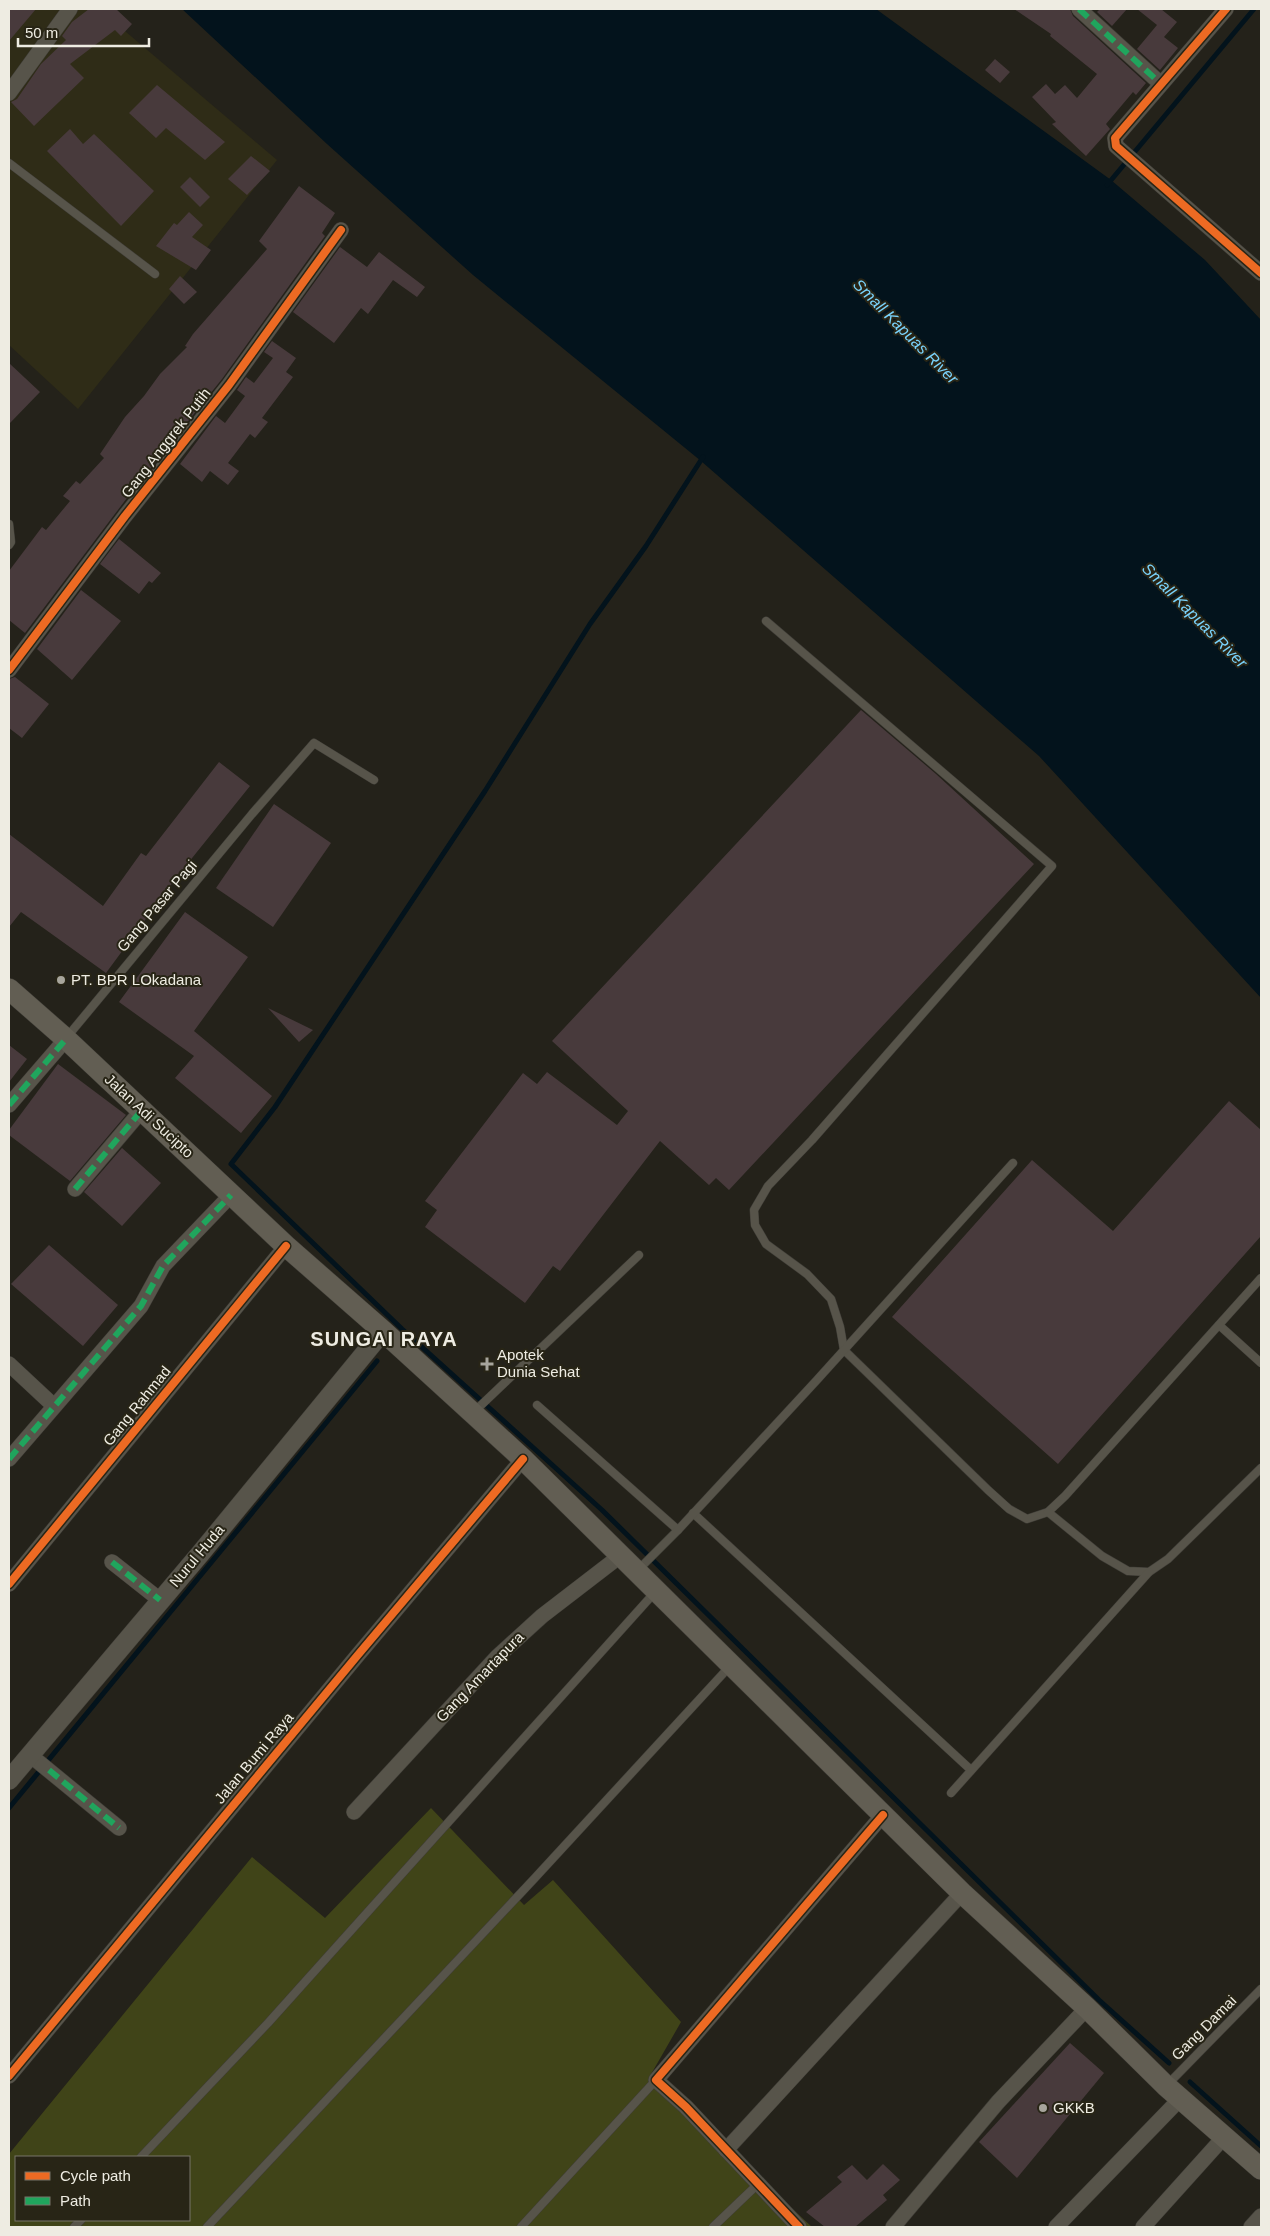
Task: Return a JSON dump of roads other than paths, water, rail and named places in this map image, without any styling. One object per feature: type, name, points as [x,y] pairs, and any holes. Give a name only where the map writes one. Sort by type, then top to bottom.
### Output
[{"type":"main road","name":"Jalan Adi Sucipto","points":[[9,989],[66,1039],[286,1246],[383,1330],[523,1459],[620,1556],[640,1567],[657,1590],[962,1893],[1087,2008],[1173,2092],[1261,2169]]},
{"type":"street","points":[[9,93],[70,9]]},
{"type":"street","points":[[1079,9],[1160,84]]},
{"type":"street","points":[[1226,9],[1115,138],[1116,146],[1261,273]]},
{"type":"street","name":"Gang Anggrek Putih","points":[[9,670],[125,516],[229,385],[342,230]]},
{"type":"street","points":[[9,1105],[66,1039]]},
{"type":"street","points":[[75,1189],[142,1110]]},
{"type":"street","points":[[9,1459],[141,1306],[163,1266],[231,1195]]},
{"type":"street","name":"Gang Rahmad","points":[[9,1584],[286,1246]]},
{"type":"street","name":"Nurul Huda","points":[[9,1780],[383,1330]]},
{"type":"street","points":[[9,1364],[54,1406]]},
{"type":"street","name":"Jalan Bumi Raya","points":[[9,2076],[523,1459]]},
{"type":"street","name":"Gang Amartapura","points":[[354,1812],[497,1657],[542,1616],[620,1556]]},
{"type":"street","points":[[112,1562],[160,1600]]},
{"type":"street","points":[[30,1755],[119,1828]]},
{"type":"street","points":[[800,2227],[686,2107],[656,2080],[883,1815]]},
{"type":"street","points":[[726,2150],[962,1893]]},
{"type":"street","points":[[893,2227],[998,2102],[1087,2008]]},
{"type":"street","points":[[1056,2227],[1173,2092]]},
{"type":"street","points":[[1143,2227],[1224,2137]]},
{"type":"street","points":[[1251,2227],[1261,2216]]},
{"type":"lane","points":[[9,163],[154,274]]},
{"type":"lane","points":[[9,524],[11,542],[9,546]]},
{"type":"lane","points":[[766,621],[1052,866],[812,1140],[768,1186],[754,1210],[755,1225],[766,1244],[807,1274],[831,1299],[840,1327],[844,1350],[1009,1509],[1027,1519],[1048,1512],[1261,1278]]},
{"type":"lane","name":"Gang Pasar Pagi","points":[[66,1039],[252,814],[314,743],[374,780]]},
{"type":"lane","points":[[640,1567],[694,1513],[1013,1162]]},
{"type":"lane","points":[[477,1409],[639,1255]]},
{"type":"lane","points":[[1219,1325],[1261,1363]]},
{"type":"lane","points":[[537,1405],[678,1530]]},
{"type":"lane","points":[[950,1793],[1149,1572],[1168,1560],[1261,1468]]},
{"type":"lane","points":[[1048,1512],[1102,1556],[1128,1571],[1149,1572]]},
{"type":"lane","points":[[694,1513],[971,1770]]},
{"type":"lane","points":[[142,2156],[275,2016],[657,1590]]},
{"type":"lane","points":[[207,2227],[732,1664]]},
{"type":"lane","name":"Gang Damai","points":[[1173,2092],[1261,1989]]},
{"type":"lane","points":[[521,2227],[656,2080]]},
{"type":"lane","points":[[713,2227],[758,2184]]},
{"type":"water","name":"Small Kapuas River","points":[[182,9],[876,9],[1111,180],[1205,260],[1261,320],[1261,998],[1039,756],[701,461],[473,275],[327,144]]},
{"type":"waterway","points":[[1107,185],[1254,9]]},
{"type":"waterway","points":[[703,457],[646,546],[590,624],[485,791],[275,1107],[231,1164],[402,1329],[602,1510],[1099,2000],[1169,2063]]},
{"type":"waterway","points":[[9,1808],[377,1361]]},
{"type":"waterway","points":[[1190,2082],[1261,2146]]},
{"type":"place","name":"PT. BPR LOkadana","points":[[61,980]]},
{"type":"place","name":"Apotek Dunia Sehat","points":[[487,1364]]},
{"type":"place","name":"GKKB","points":[[1043,2108]]},
{"type":"district","name":"SUNGAI RAYA","points":[[384,1339]]}]
